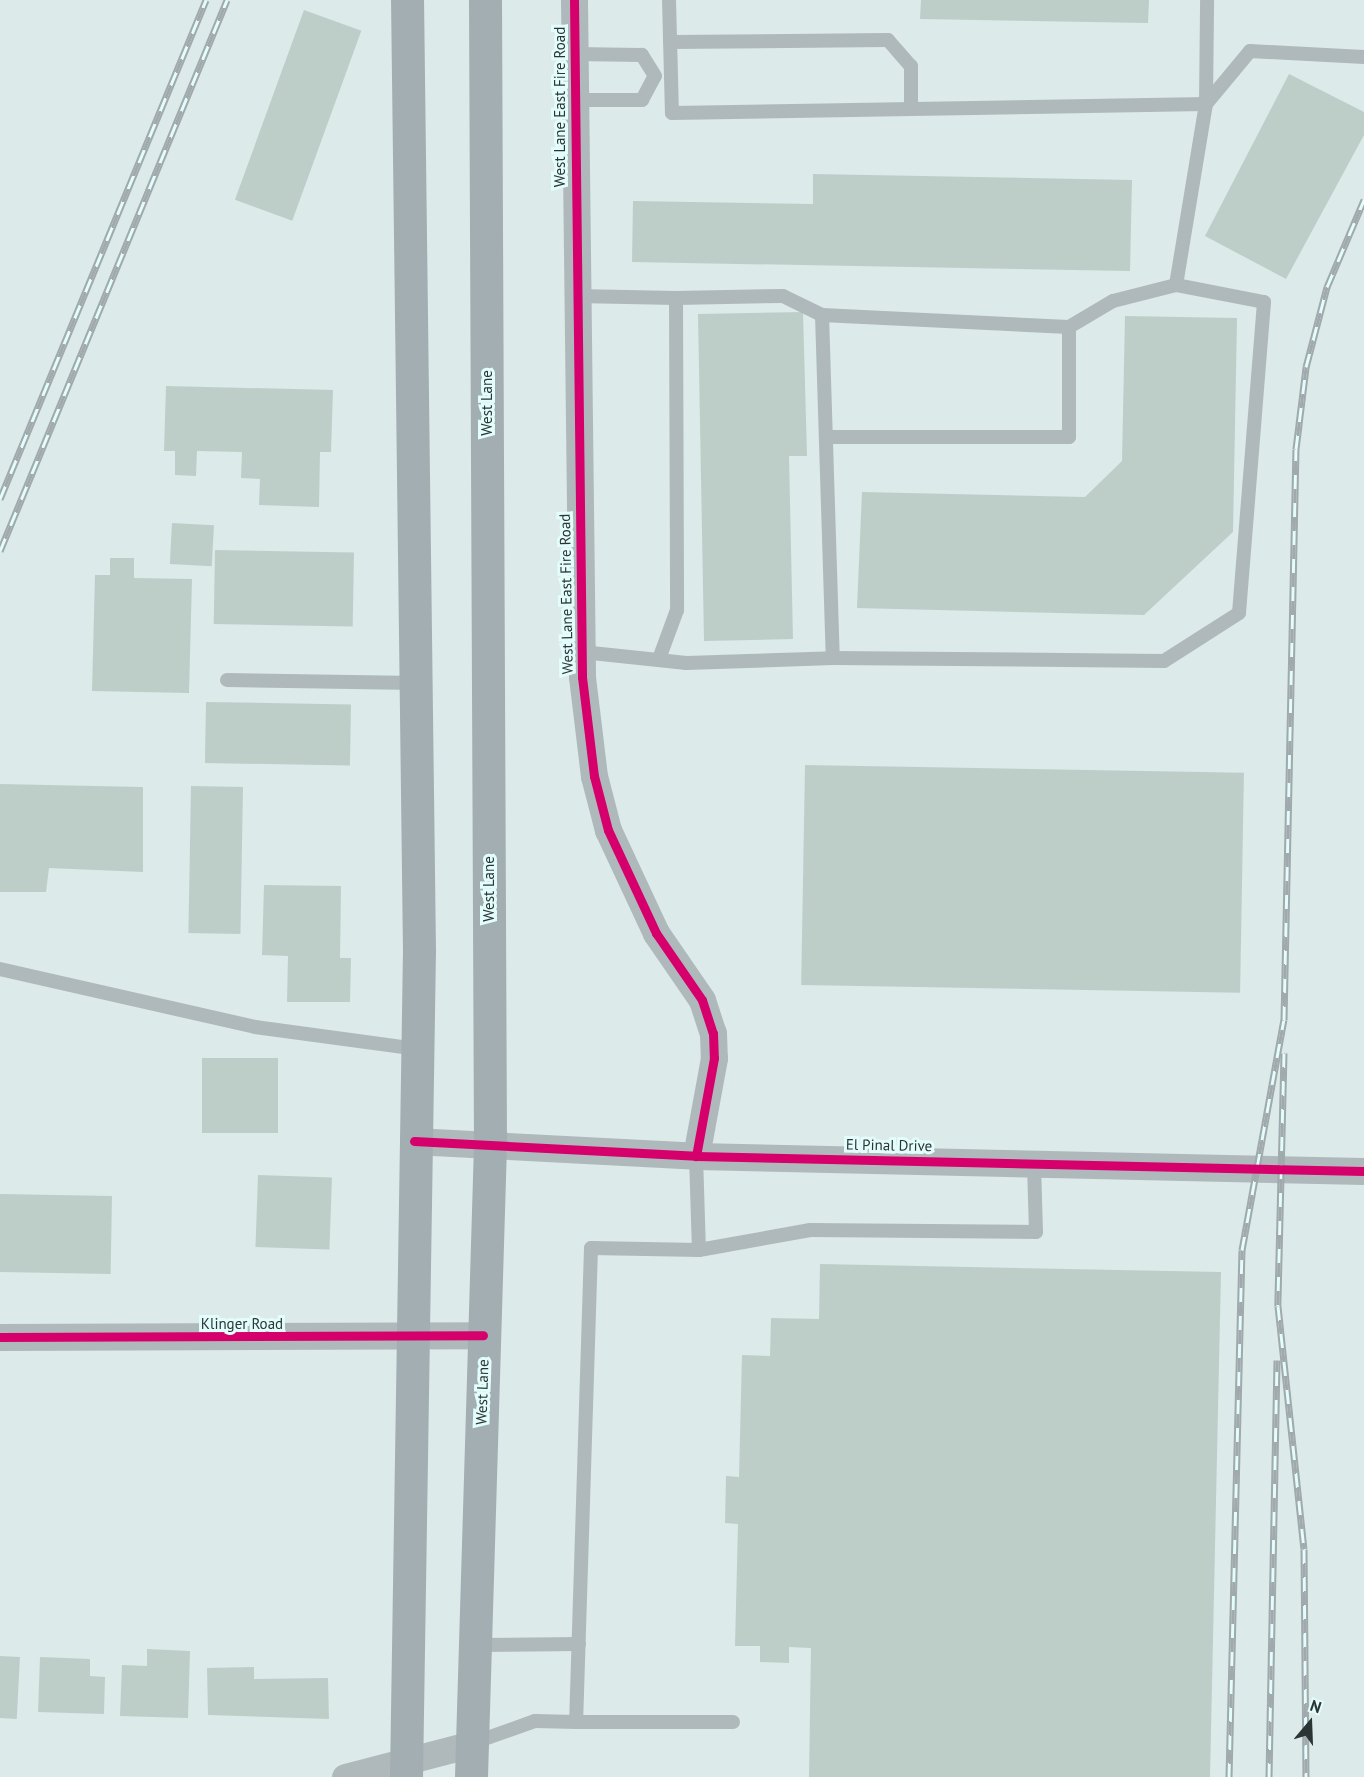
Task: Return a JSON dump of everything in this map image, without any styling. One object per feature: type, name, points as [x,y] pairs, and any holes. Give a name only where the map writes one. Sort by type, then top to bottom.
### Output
[{"type":"main road","points":[[406,1770],[410,1336],[417,1049],[416,683],[407,0]]},
{"type":"main road","name":"West Lane","points":[[471,1777],[490,1145],[484,0]]},
{"type":"street","name":"West Lane East Fire Road","points":[[574,0],[582,652],[594,776],[608,830],[656,933],[702,1000],[712,1033],[714,1058],[696,1156]]},
{"type":"street","name":"El Pinal Drive","points":[[414,1141],[696,1156],[1364,1171]]},
{"type":"street","name":"Klinger Road","points":[[0,1337],[483,1335]]},
{"type":"street","points":[[345,1777],[406,1770],[471,1744]]},
{"type":"lane","points":[[669,0],[672,113],[1206,104],[1250,51],[1364,57]]},
{"type":"lane","points":[[1176,285],[1206,104],[1207,0]]},
{"type":"lane","points":[[670,42],[888,40],[911,66],[912,110]]},
{"type":"lane","points":[[575,54],[642,55],[655,76]]},
{"type":"lane","points":[[655,76],[671,76]]},
{"type":"lane","points":[[574,100],[642,100],[655,76]]},
{"type":"lane","points":[[576,296],[676,298],[783,296],[822,315],[1070,327],[1113,301],[1176,285],[1264,302],[1239,613],[1164,661],[833,658],[686,663],[582,652]]},
{"type":"lane","points":[[659,659],[677,610],[676,298]]},
{"type":"lane","points":[[822,315],[833,658]]},
{"type":"lane","points":[[826,437],[1069,437],[1070,327]]},
{"type":"lane","points":[[227,680],[416,683]]},
{"type":"lane","points":[[0,969],[255,1027],[417,1049]]},
{"type":"lane","points":[[696,1156],[699,1250]]},
{"type":"lane","points":[[576,1722],[591,1248],[699,1250],[810,1230],[1036,1232],[1034,1164]]},
{"type":"lane","points":[[1364,1171],[1364,1186]]},
{"type":"lane","points":[[475,1645],[579,1644]]},
{"type":"lane","points":[[471,1744],[535,1721],[733,1722]]},
{"type":"building","points":[[921,0],[1149,0],[1148,23],[920,19]]},
{"type":"building","points":[[304,10],[361,31],[292,221],[235,200]]},
{"type":"building","points":[[1289,74],[1364,112],[1364,135],[1286,279],[1205,236]]},
{"type":"building","points":[[813,174],[1132,180],[1130,271],[632,262],[633,201],[813,204]]},
{"type":"building","points":[[803,312],[807,456],[789,456],[793,639],[704,641],[698,314]]},
{"type":"building","points":[[1125,316],[1237,318],[1233,532],[1144,615],[857,608],[862,492],[1085,497],[1122,461]]},
{"type":"building","points":[[166,386],[333,390],[331,452],[320,452],[319,507],[259,505],[260,479],[241,478],[242,452],[197,451],[196,476],[175,475],[175,451],[164,451]]},
{"type":"building","points":[[172,523],[214,525],[212,566],[170,564]]},
{"type":"building","points":[[215,550],[354,552],[353,626],[214,624]]},
{"type":"building","points":[[110,558],[134,558],[134,578],[192,579],[189,693],[92,691],[95,575],[110,575]]},
{"type":"building","points":[[206,702],[351,705],[350,766],[205,763]]},
{"type":"building","points":[[805,765],[1244,773],[1240,993],[801,985]]},
{"type":"building","points":[[0,784],[143,787],[143,872],[49,868],[46,892],[0,892]]},
{"type":"building","points":[[191,786],[243,787],[240,934],[188,933]]},
{"type":"building","points":[[264,885],[341,886],[340,958],[351,958],[350,1002],[287,1002],[288,956],[262,955]]},
{"type":"building","points":[[202,1058],[278,1058],[278,1133],[202,1133]]},
{"type":"building","points":[[258,1175],[332,1178],[329,1250],[255,1247]]},
{"type":"building","points":[[0,1194],[112,1196],[111,1274],[0,1272]]},
{"type":"building","points":[[820,1264],[1221,1272],[1210,1777],[809,1777],[811,1648],[789,1647],[789,1663],[760,1662],[760,1646],[735,1646],[738,1524],[725,1523],[726,1476],[739,1477],[742,1355],[770,1356],[771,1318],[819,1319]]},
{"type":"building","points":[[147,1649],[190,1651],[188,1718],[120,1716],[122,1665],[147,1666]]},
{"type":"building","points":[[0,1656],[20,1657],[17,1719],[0,1718]]},
{"type":"building","points":[[40,1657],[90,1659],[90,1676],[105,1677],[104,1714],[38,1712]]},
{"type":"building","points":[[254,1667],[254,1679],[328,1678],[329,1719],[208,1715],[207,1668]]},
{"type":"railway","points":[[0,499],[206,0]]},
{"type":"railway","points":[[0,551],[227,0]]},
{"type":"railway","points":[[1229,1777],[1242,1250],[1284,1020],[1296,449],[1306,367],[1327,287],[1364,200]]},
{"type":"railway","points":[[1284,1053],[1278,1306],[1304,1549],[1306,1777]]},
{"type":"railway","points":[[1269,1777],[1277,1360]]},
{"type":"cycle path","points":[[574,0],[582,677],[594,776],[608,830],[656,933],[702,1000],[713,1033],[714,1058],[696,1156]]},
{"type":"cycle path","points":[[414,1141],[696,1156],[1364,1171]]},
{"type":"cycle path","points":[[0,1337],[483,1335]]}]
